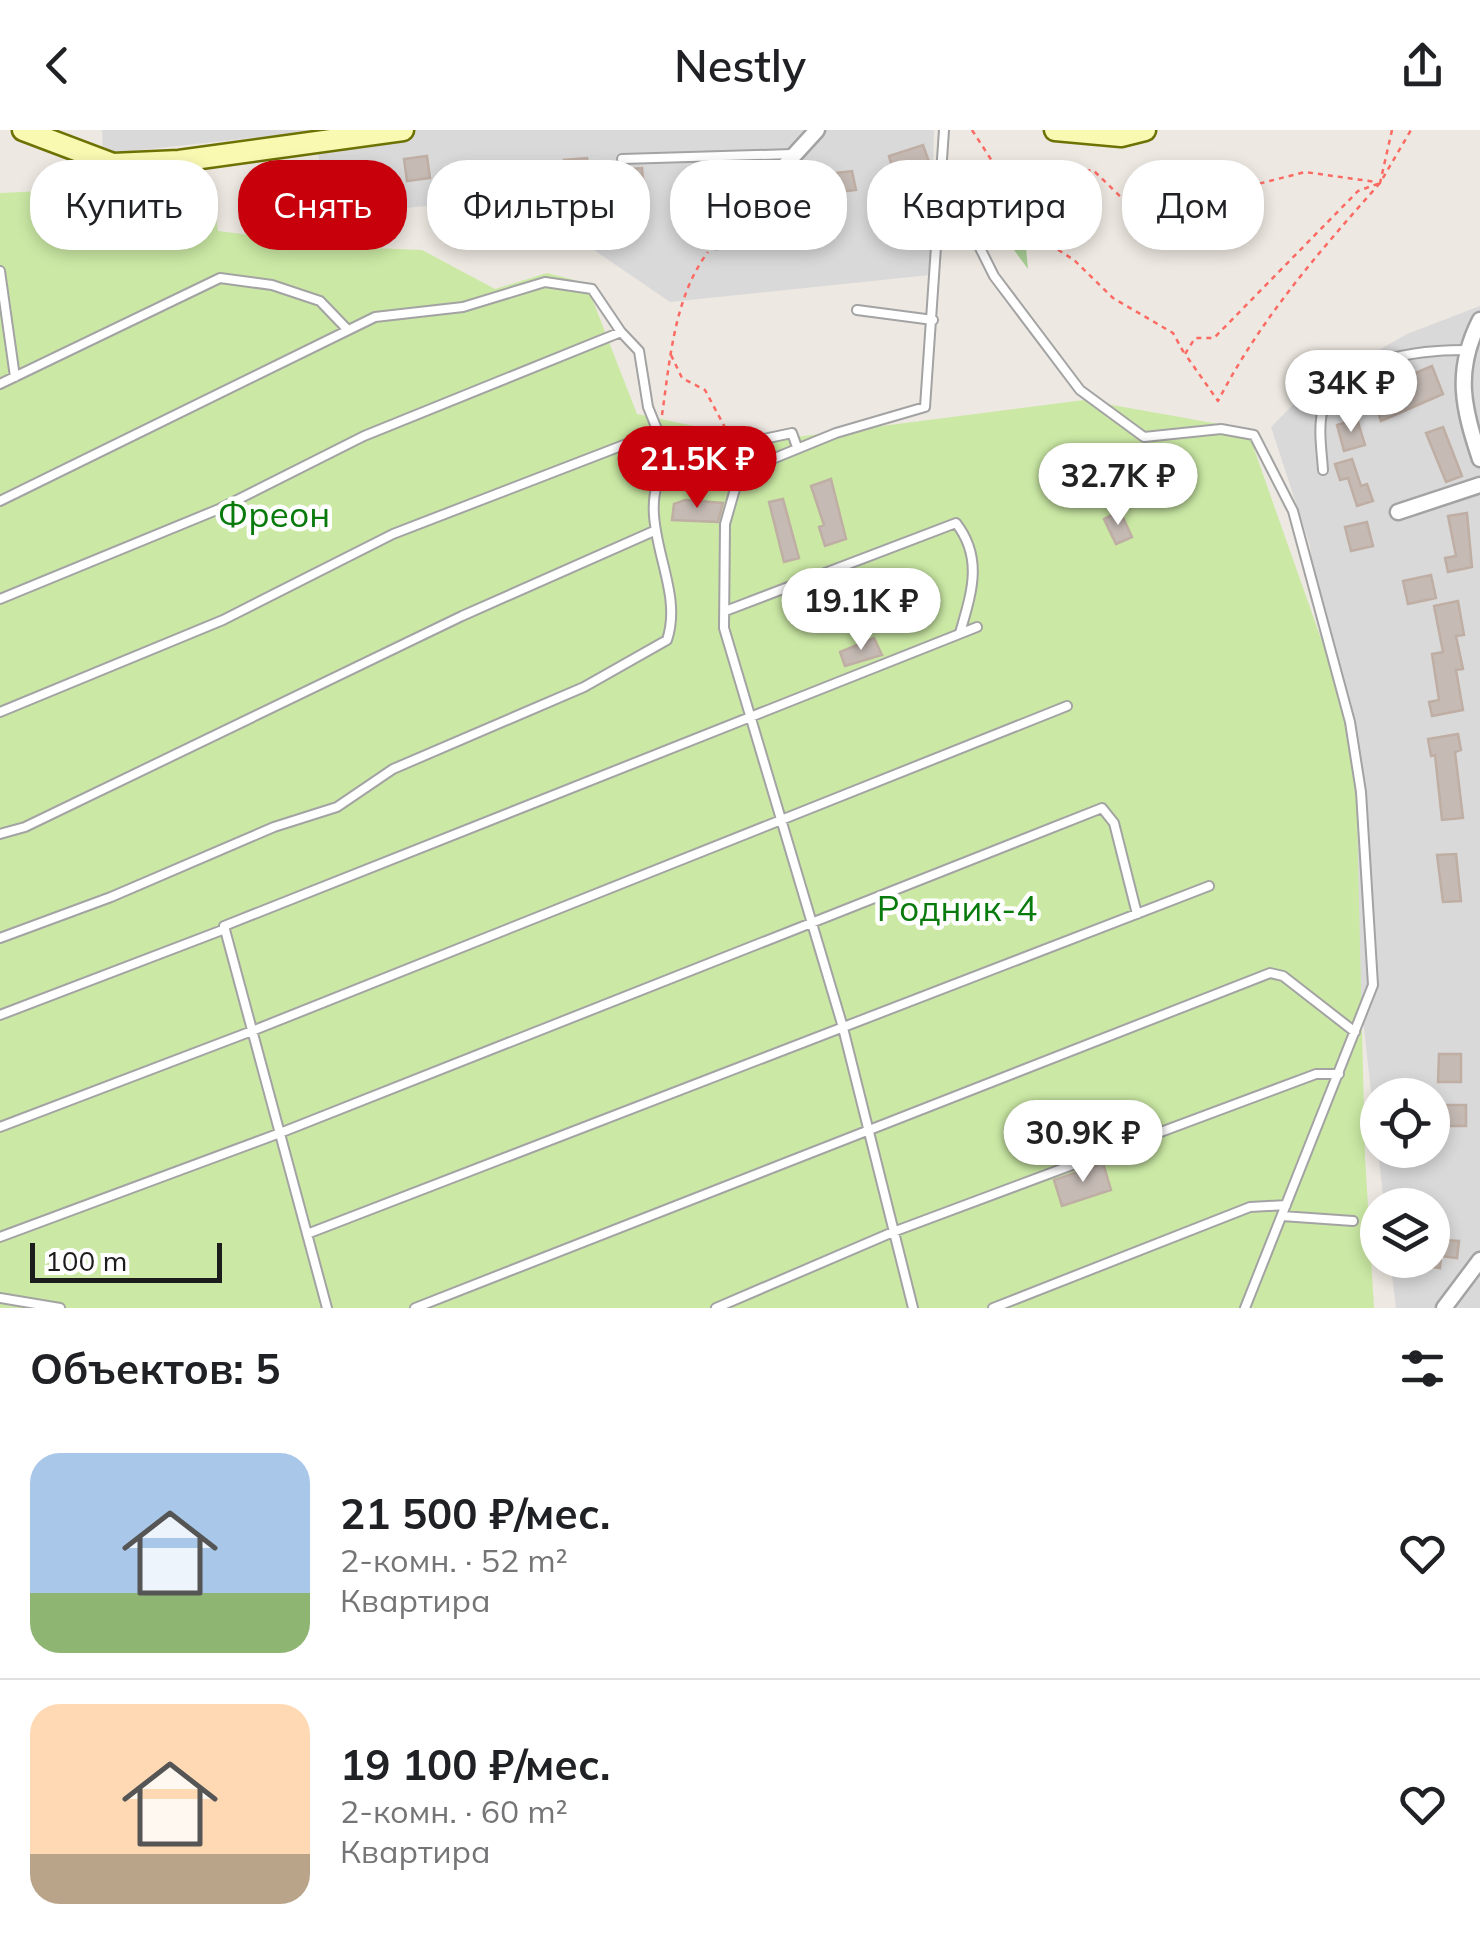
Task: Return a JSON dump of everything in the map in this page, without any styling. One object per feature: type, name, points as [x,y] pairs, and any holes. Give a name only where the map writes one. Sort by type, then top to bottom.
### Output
[{"type":"street","points":[[23,130],[113,164],[179,161],[403,130]]},
{"type":"street","points":[[787,160],[817,130]]},
{"type":"street","points":[[1055,130],[1121,136],[1145,130]]},
{"type":"street","points":[[1480,320],[1464,350],[1464,407],[1480,460]]},
{"type":"street","points":[[1398,512],[1480,484]]},
{"type":"street","points":[[1444,1308],[1480,1260]]},
{"type":"lane","points":[[944,130],[944,160]]},
{"type":"lane","points":[[622,159],[792,154]]},
{"type":"lane","points":[[912,1308],[842,1024],[724,628],[728,610],[725,524],[737,482],[764,462],[797,447],[926,408],[938,250]]},
{"type":"lane","points":[[981,250],[994,276],[1080,390],[1144,437],[1222,428],[1254,435],[1293,511],[1350,722],[1361,792],[1373,985],[1245,1308]]},
{"type":"lane","points":[[0,271],[15,377]]},
{"type":"lane","points":[[0,384],[220,278],[272,285],[320,301],[346,328]]},
{"type":"lane","points":[[0,501],[346,328],[375,317],[463,307],[545,282],[592,289],[639,351],[648,406],[669,460]]},
{"type":"lane","points":[[857,310],[932,320]]},
{"type":"lane","points":[[0,599],[219,509],[364,436],[621,332]]},
{"type":"lane","points":[[1323,470],[1323,409],[1344,383],[1368,365],[1464,350]]},
{"type":"lane","points":[[0,712],[223,620],[393,534],[660,432]]},
{"type":"lane","points":[[0,938],[112,898],[274,827],[337,807],[393,770],[584,687],[667,640],[673,622],[654,531],[654,480],[669,460],[792,433],[797,447]]},
{"type":"lane","points":[[728,610],[956,523],[966,536],[976,577],[960,633]]},
{"type":"lane","points":[[0,834],[25,827],[462,616],[654,531]]},
{"type":"lane","points":[[0,1015],[225,929],[977,627]]},
{"type":"lane","points":[[0,1127],[252,1031],[1067,706]]},
{"type":"lane","points":[[0,1237],[280,1134],[1102,808],[1114,824],[1137,914]]},
{"type":"lane","points":[[307,1234],[842,1024],[1209,886]]},
{"type":"lane","points":[[225,929],[327,1308]]},
{"type":"lane","points":[[415,1308],[1270,973],[1283,976],[1355,1032]]},
{"type":"lane","points":[[716,1308],[893,1232],[1316,1074],[1340,1074]]},
{"type":"lane","points":[[992,1308],[1250,1207],[1286,1204]]},
{"type":"lane","points":[[1282,1216],[1353,1221]]},
{"type":"lane","points":[[0,1298],[60,1308]]},
{"type":"path","points":[[972,130],[991,160]]},
{"type":"path","points":[[1380,183],[1392,130]]},
{"type":"path","points":[[1058,250],[1113,298],[1173,333],[1218,400],[1242,354],[1288,287],[1380,183],[1410,130]]},
{"type":"path","points":[[1102,179],[1128,204],[1194,200],[1305,172],[1380,183]]},
{"type":"path","points":[[1184,354],[1194,338],[1214,338],[1358,191],[1380,183]]},
{"type":"path","points":[[660,432],[674,330],[699,264],[709,250]]},
{"type":"path","points":[[671,354],[682,378],[705,390],[734,448]]},
{"type":"shaded area","points":[[102,130],[934,130],[933,160],[867,160],[867,250],[931,250],[930,275],[670,302],[594,250],[650,250],[650,160],[427,160],[427,206],[407,208],[407,160],[319,160],[316,131],[103,154]]},
{"type":"shaded area","points":[[1480,306],[1480,1308],[1396,1308],[1392,1278],[1450,1278],[1450,1188],[1382,1188],[1380,1168],[1450,1168],[1450,1078],[1370,1078],[1310,546],[1271,427],[1308,390],[1407,334]]},
{"type":"green space","name":"Родник-4","points":[[30,192],[30,250],[218,250],[218,231],[238,234],[238,250],[422,250],[495,289],[547,273],[586,283],[637,414],[765,441],[1084,400],[1247,429],[1355,735],[1363,1078],[1360,1078],[1360,1168],[1366,1168],[1367,1188],[1360,1188],[1360,1278],[1372,1278],[1374,1308],[0,1308],[0,193]]},
{"type":"green space","points":[[1014,250],[1026,250],[1028,269]]},
{"type":"building","points":[[923,145],[928,160],[890,160],[889,156]]},
{"type":"building","points":[[427,156],[427,178],[407,181],[404,159]]},
{"type":"building","points":[[852,171],[856,190],[847,191],[847,172]]},
{"type":"building","points":[[1432,366],[1443,394],[1381,421],[1371,392]]},
{"type":"building","points":[[1357,419],[1365,445],[1344,451],[1337,425]]},
{"type":"building","points":[[1443,427],[1462,476],[1446,482],[1426,433]]},
{"type":"building","points":[[1352,459],[1361,486],[1367,484],[1373,501],[1357,506],[1348,478],[1340,480],[1335,464]]},
{"type":"building","points":[[831,479],[846,539],[825,546],[819,527],[824,525],[811,486]]},
{"type":"building","points":[[783,499],[799,558],[784,562],[769,502]]},
{"type":"building","points":[[685,500],[723,503],[718,522],[672,520],[674,504]]},
{"type":"building","points":[[1120,511],[1132,537],[1116,544],[1104,519]]},
{"type":"building","points":[[1467,513],[1472,567],[1448,572],[1445,558],[1456,556],[1448,516]]},
{"type":"building","points":[[1367,522],[1373,546],[1351,551],[1345,527]]},
{"type":"building","points":[[1431,575],[1436,598],[1408,604],[1403,581]]},
{"type":"building","points":[[1458,601],[1464,635],[1456,636],[1463,669],[1456,670],[1463,710],[1432,716],[1429,702],[1439,700],[1432,654],[1443,652],[1434,606]]},
{"type":"building","points":[[874,638],[882,655],[845,666],[840,652]]},
{"type":"building","points":[[1458,734],[1461,750],[1455,752],[1463,818],[1442,820],[1435,755],[1431,756],[1428,739]]},
{"type":"building","points":[[1456,854],[1461,901],[1443,902],[1437,855]]},
{"type":"building","points":[[1439,1054],[1461,1054],[1461,1082],[1438,1078]]},
{"type":"building","points":[[1450,1105],[1466,1105],[1466,1126],[1450,1126]]},
{"type":"building","points":[[1103,1163],[1111,1190],[1062,1206],[1054,1180]]},
{"type":"building","points":[[1450,1240],[1459,1241],[1457,1258],[1450,1257]]},
{"type":"park label","name":"Фреон","points":[[274,515]]}]
